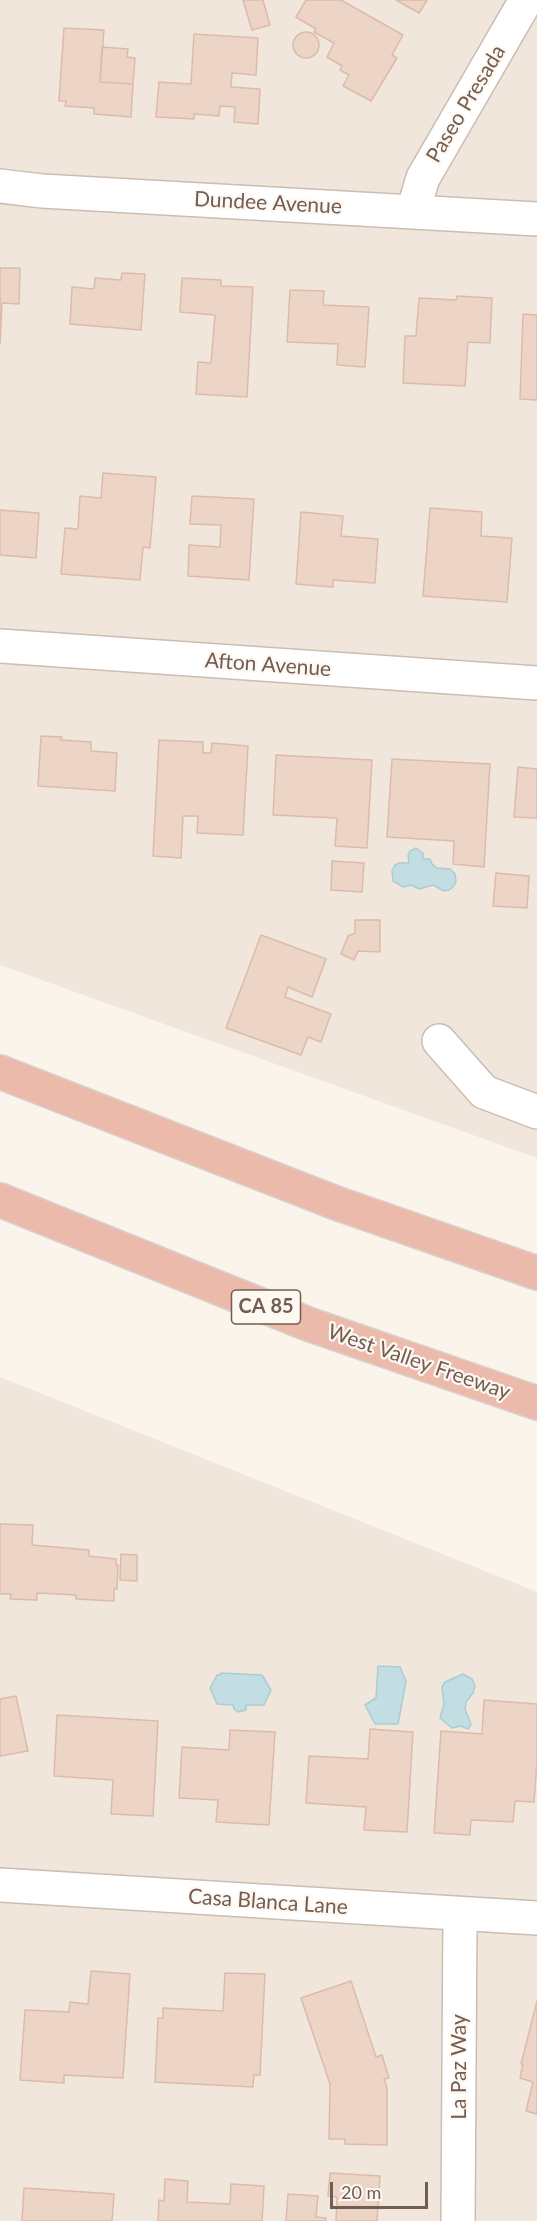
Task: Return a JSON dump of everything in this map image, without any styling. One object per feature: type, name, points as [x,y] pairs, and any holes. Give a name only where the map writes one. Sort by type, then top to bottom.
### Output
[{"type":"highway","points":[[0,1072],[336,1203],[537,1273]]},
{"type":"highway","name":"West Valley Freeway","points":[[0,1200],[308,1324],[537,1403]]},
{"type":"street","name":"Paseo Presada","points":[[412,211],[423,178],[526,0]]},
{"type":"street","name":"Dundee Avenue","points":[[0,186],[42,191],[537,219]]},
{"type":"street","name":"Afton Avenue","points":[[0,646],[537,683]]},
{"type":"street","points":[[439,1041],[484,1092],[537,1112]]},
{"type":"street","name":"Casa Blanca Lane","points":[[0,1885],[537,1918]]},
{"type":"street","name":"La Paz Way","points":[[458,2221],[460,1914]]},
{"type":"shaded area","points":[[0,0],[537,0],[537,1158],[0,965]]},
{"type":"shaded area","points":[[0,1377],[537,1592],[537,2221],[0,2221]]},
{"type":"water","points":[[416,848],[423,853],[423,859],[430,859],[437,868],[450,869],[455,874],[454,886],[444,891],[433,885],[419,889],[412,885],[403,887],[393,881],[392,871],[395,865],[409,863],[408,855]]},
{"type":"water","points":[[378,1666],[400,1667],[406,1681],[398,1724],[375,1724],[365,1705],[376,1698]]},
{"type":"water","points":[[221,1673],[262,1675],[271,1690],[264,1705],[246,1705],[246,1710],[238,1712],[233,1705],[217,1704],[210,1688],[217,1675]]},
{"type":"water","points":[[463,1674],[472,1679],[475,1686],[466,1702],[465,1709],[471,1724],[468,1729],[461,1726],[452,1728],[440,1718],[444,1704],[442,1687],[445,1682]]},
{"type":"building","points":[[243,0],[263,0],[270,25],[252,30]]},
{"type":"building","points":[[306,0],[341,0],[403,35],[392,55],[397,58],[371,101],[343,86],[349,75],[340,70],[342,66],[327,57],[334,43],[314,32],[316,29],[296,17]]},
{"type":"building","points":[[396,0],[427,0],[419,13]]},
{"type":"building","points":[[64,28],[104,30],[100,82],[133,84],[131,117],[94,114],[94,108],[65,106],[66,101],[59,101]]},
{"type":"building","points":[[306,32],[315,36],[319,45],[315,54],[306,58],[297,54],[293,45],[297,36]]},
{"type":"building","points":[[194,34],[258,38],[256,75],[232,73],[231,87],[260,89],[258,124],[234,122],[235,107],[220,106],[219,116],[194,114],[194,119],[156,117],[159,82],[191,84]]},
{"type":"building","points":[[102,47],[128,49],[127,57],[135,58],[133,84],[100,82]]},
{"type":"building","points":[[0,268],[20,268],[19,304],[2,303],[0,344]]},
{"type":"building","points":[[122,273],[145,274],[141,330],[70,324],[72,287],[94,289],[95,278],[121,280]]},
{"type":"building","points":[[182,278],[221,280],[221,286],[253,287],[247,397],[196,394],[198,362],[211,363],[215,315],[180,312]]},
{"type":"building","points":[[290,290],[324,291],[323,305],[369,307],[365,367],[337,365],[338,344],[287,342]]},
{"type":"building","points":[[457,296],[492,298],[490,343],[468,342],[465,386],[403,383],[405,336],[416,336],[419,298],[456,300]]},
{"type":"building","points":[[523,314],[537,315],[537,400],[520,399]]},
{"type":"building","points":[[103,473],[156,477],[150,548],[143,547],[140,580],[61,574],[65,528],[78,529],[80,496],[101,498]]},
{"type":"building","points":[[192,496],[254,499],[249,580],[188,576],[189,545],[220,547],[221,525],[190,524]]},
{"type":"building","points":[[430,508],[482,512],[481,536],[512,538],[507,602],[423,596]]},
{"type":"building","points":[[0,510],[39,513],[36,558],[0,555]]},
{"type":"building","points":[[301,512],[343,516],[341,536],[378,539],[375,583],[333,580],[333,587],[296,584]]},
{"type":"building","points":[[41,736],[91,742],[91,751],[117,753],[115,791],[38,786]]},
{"type":"building","points":[[159,740],[203,742],[203,753],[211,753],[212,743],[248,746],[243,835],[197,833],[198,816],[183,816],[181,858],[153,856]]},
{"type":"building","points":[[276,755],[372,760],[367,848],[335,846],[337,818],[273,815]]},
{"type":"building","points":[[392,759],[490,764],[484,867],[453,864],[454,841],[387,837]]},
{"type":"building","points":[[518,767],[537,769],[537,818],[514,817]]},
{"type":"building","points":[[332,861],[364,863],[362,892],[331,890]]},
{"type":"building","points":[[496,873],[529,876],[527,908],[493,906]]},
{"type":"building","points":[[355,920],[380,920],[380,952],[358,951],[354,960],[341,954],[348,936],[355,933]]},
{"type":"building","points":[[261,935],[326,959],[312,997],[288,987],[285,997],[331,1014],[321,1042],[308,1037],[301,1055],[226,1028]]},
{"type":"building","points":[[0,1524],[33,1525],[32,1545],[89,1550],[89,1556],[116,1559],[117,1589],[114,1589],[114,1601],[76,1599],[76,1595],[37,1593],[37,1600],[10,1599],[11,1594],[0,1594]]},
{"type":"building","points":[[121,1554],[137,1555],[137,1581],[120,1580]]},
{"type":"building","points":[[16,1696],[28,1751],[0,1756],[0,1699]]},
{"type":"building","points":[[484,1700],[537,1704],[534,1802],[515,1801],[513,1822],[471,1820],[470,1835],[434,1833],[441,1731],[482,1734]]},
{"type":"building","points":[[57,1715],[158,1721],[153,1816],[111,1814],[113,1780],[54,1776]]},
{"type":"building","points":[[370,1729],[413,1732],[407,1832],[364,1830],[366,1807],[306,1803],[309,1756],[368,1759]]},
{"type":"building","points":[[230,1730],[275,1732],[269,1825],[216,1822],[218,1800],[179,1798],[182,1747],[229,1750]]},
{"type":"building","points":[[91,1971],[130,1974],[123,2078],[64,2075],[64,2083],[20,2080],[25,2010],[69,2012],[70,2002],[88,2004]]},
{"type":"building","points":[[225,1973],[265,1974],[260,2075],[254,2075],[253,2087],[155,2082],[158,2018],[163,2018],[163,2008],[223,2011]]},
{"type":"building","points":[[351,1981],[376,2057],[382,2055],[389,2078],[384,2079],[387,2088],[387,2145],[345,2144],[345,2139],[329,2139],[330,2084],[301,1998]]},
{"type":"building","points":[[537,2001],[537,2114],[526,2111],[533,2082],[520,2078],[523,2064],[521,2064]]},
{"type":"building","points":[[330,2173],[380,2176],[377,2221],[336,2221],[337,2197],[328,2196]]},
{"type":"building","points":[[165,2179],[188,2181],[187,2202],[230,2204],[231,2184],[264,2186],[262,2221],[158,2221],[159,2200],[164,2201]]},
{"type":"building","points":[[24,2188],[114,2194],[112,2221],[22,2221]]},
{"type":"building","points":[[288,2194],[318,2196],[316,2217],[326,2218],[326,2221],[286,2221]]}]
